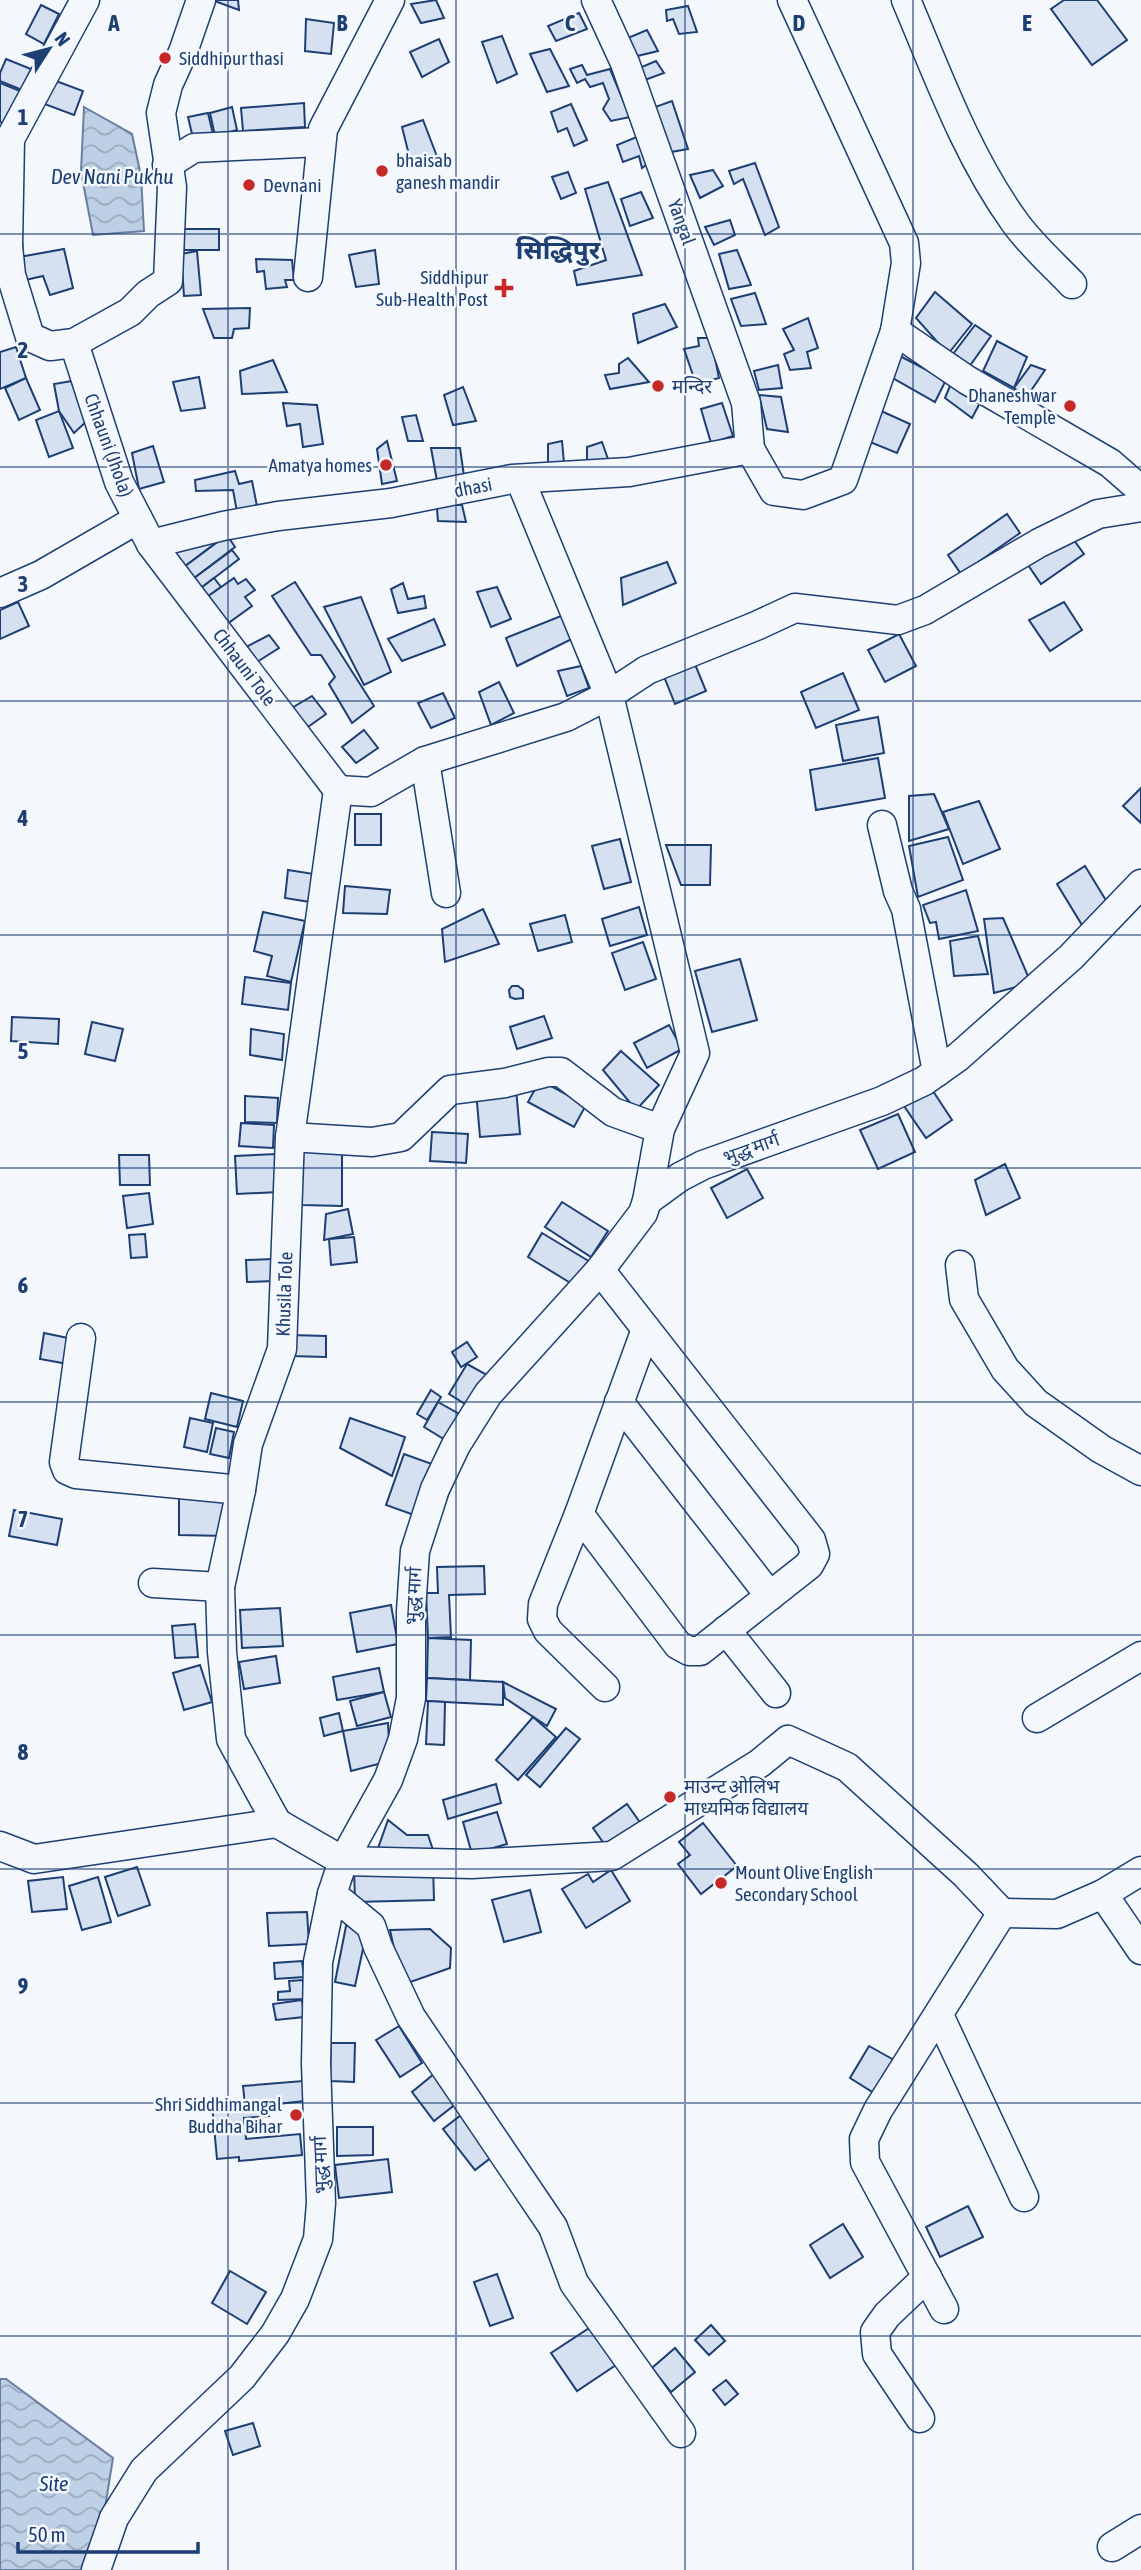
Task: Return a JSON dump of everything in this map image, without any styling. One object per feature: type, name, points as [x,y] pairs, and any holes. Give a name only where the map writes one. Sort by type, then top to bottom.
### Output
[{"type":"street","points":[[85,0],[10,139],[4,246],[30,337],[50,346],[74,343],[130,312],[168,281],[172,187],[161,113],[168,86],[201,0]]},
{"type":"street","points":[[308,277],[323,129],[390,0]]},
{"type":"street","name":"Yangal","points":[[596,0],[625,62],[746,403],[750,449]]},
{"type":"street","points":[[750,449],[774,491],[803,495],[843,480],[895,331],[906,263],[904,243],[792,0]]},
{"type":"street","points":[[906,0],[961,130],[989,181],[1015,223],[1072,284]]},
{"type":"street","points":[[167,165],[194,148],[321,142]]},
{"type":"street","points":[[895,331],[967,380],[1110,463],[1141,490]]},
{"type":"street","name":"Chhauni (Jhola)","points":[[74,343],[118,482],[151,544]]},
{"type":"street","name":"dhasi","points":[[151,544],[282,515],[391,503],[524,479],[629,472],[750,449]]},
{"type":"street","points":[[524,479],[524,489],[609,695],[695,1053],[660,1129],[647,1201]]},
{"type":"street","points":[[338,790],[371,792],[425,761],[566,717],[609,695],[647,670],[795,608],[898,620],[925,610],[1040,543],[1098,514],[1141,508]]},
{"type":"street","points":[[0,593],[41,575],[138,519]]},
{"type":"street","name":"Chhauni Tole","points":[[151,544],[338,790]]},
{"type":"street","points":[[425,761],[446,893]]},
{"type":"street","name":"Khusila Tole","points":[[278,1823],[231,1739],[222,1652],[220,1587],[248,1444],[282,1349],[290,1137],[338,790]]},
{"type":"street","points":[[882,825],[898,891],[906,909],[937,1072]]},
{"type":"street","name":"भुद्ध मार्ग","points":[[96,2570],[114,2518],[144,2470],[242,2377],[275,2334],[295,2299],[318,2239],[321,2203],[316,2064],[318,1962],[332,1894],[343,1861],[388,1780],[403,1739],[411,1698],[411,1611],[415,1551],[435,1489],[456,1445],[488,1394],[600,1270],[643,1213],[647,1201],[680,1177],[703,1165],[882,1101],[924,1081],[958,1058],[1071,957],[1141,884]]},
{"type":"street","points":[[290,1137],[372,1142],[401,1137],[450,1090],[505,1083],[548,1072],[561,1072],[613,1112],[660,1129]]},
{"type":"street","points":[[960,1265],[964,1299],[1006,1369],[1037,1403],[1101,1449],[1141,1471]]},
{"type":"street","points":[[579,1514],[678,1645],[689,1651],[700,1651],[808,1565],[815,1554],[811,1540],[600,1270]]},
{"type":"street","points":[[605,1687],[548,1631],[542,1619],[543,1604],[579,1514],[646,1329]]},
{"type":"street","points":[[81,1338],[64,1462],[67,1470],[76,1474],[241,1490]]},
{"type":"street","points":[[620,1402],[770,1596]]},
{"type":"street","points":[[153,1583],[220,1587]]},
{"type":"street","points":[[726,1630],[776,1693]]},
{"type":"street","points":[[1037,1718],[1141,1656]]},
{"type":"street","points":[[0,1846],[34,1859],[278,1823],[343,1861],[472,1864],[612,1856],[760,1763],[788,1740],[847,1767],[966,1875],[1002,1913],[1057,1914],[1103,1894],[1141,1871]]},
{"type":"street","points":[[332,1894],[371,1926],[411,2017],[553,2227],[574,2283],[681,2433]]},
{"type":"street","points":[[1103,1894],[1141,1950]]},
{"type":"street","points":[[944,2309],[865,2162],[864,2138],[878,2110],[1002,1913]]},
{"type":"street","points":[[939,2015],[1024,2197]]},
{"type":"street","points":[[920,2418],[877,2354],[875,2332],[887,2315],[927,2277]]},
{"type":"street","points":[[1112,2547],[1141,2529]]},
{"type":"water","name":"Dev Nani Pukhu","points":[[84,107],[132,134],[141,176],[144,231],[93,235],[81,172]]},
{"type":"water","name":"Site","points":[[0,2379],[6,2379],[113,2458],[95,2570],[0,2570]]},
{"type":"building","points":[[212,0],[238,0],[239,10]]},
{"type":"building","points":[[436,0],[444,18],[421,23],[411,4]]},
{"type":"building","points":[[1064,0],[1097,0],[1127,40],[1092,65],[1051,9]]},
{"type":"building","points":[[41,5],[59,14],[44,44],[26,34]]},
{"type":"building","points":[[688,6],[697,32],[679,34],[673,19],[667,21],[666,10]]},
{"type":"building","points":[[579,13],[587,29],[556,41],[548,26]]},
{"type":"building","points":[[306,19],[334,23],[331,54],[305,51]]},
{"type":"building","points":[[647,30],[658,51],[633,57],[623,40]]},
{"type":"building","points":[[502,36],[517,74],[497,83],[482,42]]},
{"type":"building","points":[[439,39],[449,62],[422,77],[410,52]]},
{"type":"building","points":[[550,49],[569,86],[547,92],[530,54]]},
{"type":"building","points":[[6,59],[31,69],[22,90],[0,81],[0,73]]},
{"type":"building","points":[[656,61],[664,73],[642,81],[637,69]]},
{"type":"building","points":[[582,65],[587,75],[610,69],[630,117],[611,121],[603,109],[609,99],[603,83],[590,87],[585,79],[577,83],[570,69]]},
{"type":"building","points":[[48,78],[83,91],[74,115],[39,102]]},
{"type":"building","points":[[0,83],[25,93],[12,127],[0,122]]},
{"type":"building","points":[[672,101],[688,149],[671,152],[655,107]]},
{"type":"building","points":[[304,103],[305,127],[243,131],[241,108]]},
{"type":"building","points":[[571,104],[587,140],[574,146],[567,128],[558,132],[551,112]]},
{"type":"building","points":[[232,107],[237,130],[215,136],[210,113]]},
{"type":"building","points":[[208,113],[213,134],[193,138],[188,117]]},
{"type":"building","points":[[423,120],[438,159],[412,167],[402,127]]},
{"type":"building","points":[[639,136],[650,162],[642,168],[639,156],[623,162],[617,145]]},
{"type":"building","points":[[755,163],[779,227],[765,235],[743,179],[734,184],[729,171]]},
{"type":"building","points":[[713,170],[723,186],[700,198],[690,175]]},
{"type":"building","points":[[568,172],[576,193],[561,199],[552,177]]},
{"type":"building","points":[[608,182],[642,275],[577,285],[574,271],[606,260],[585,189]]},
{"type":"building","points":[[641,192],[653,218],[630,226],[621,199]]},
{"type":"building","points":[[730,220],[735,235],[714,245],[705,227]]},
{"type":"building","points":[[183,229],[219,229],[219,250],[184,250]]},
{"type":"building","points":[[64,249],[73,288],[50,295],[43,276],[21,281],[14,258]]},
{"type":"building","points":[[375,250],[379,284],[356,287],[349,255]]},
{"type":"building","points":[[737,250],[751,285],[729,289],[719,254]]},
{"type":"building","points":[[197,251],[201,295],[184,296],[181,254]]},
{"type":"building","points":[[256,259],[292,260],[294,280],[285,280],[287,287],[266,289],[264,271],[257,272]]},
{"type":"building","points":[[935,292],[972,324],[948,354],[916,318]]},
{"type":"building","points":[[755,293],[766,324],[741,326],[731,299]]},
{"type":"building","points":[[665,304],[677,327],[638,343],[633,314]]},
{"type":"building","points":[[250,308],[249,328],[234,329],[232,338],[214,338],[203,309]]},
{"type":"building","points":[[808,318],[818,348],[807,352],[811,368],[790,370],[784,354],[794,350],[783,329]]},
{"type":"building","points":[[975,325],[991,336],[969,367],[950,358]]},
{"type":"building","points":[[698,338],[711,338],[719,378],[696,384],[684,349],[699,346]]},
{"type":"building","points":[[997,341],[1027,357],[1014,388],[983,371]]},
{"type":"building","points":[[16,347],[26,378],[0,389],[0,352]]},
{"type":"building","points":[[900,356],[946,380],[935,402],[891,377]]},
{"type":"building","points":[[628,358],[649,382],[610,389],[605,375],[619,373],[619,364]]},
{"type":"building","points":[[273,360],[287,392],[242,394],[240,371]]},
{"type":"building","points":[[778,365],[782,388],[759,390],[754,371]]},
{"type":"building","points":[[1031,365],[1045,370],[1026,398],[1014,388]]},
{"type":"building","points":[[199,377],[205,408],[181,411],[173,382]]},
{"type":"building","points":[[26,378],[40,410],[19,420],[5,388]]},
{"type":"building","points":[[78,380],[88,420],[74,433],[59,411],[54,384]]},
{"type":"building","points":[[952,381],[981,401],[972,418],[945,398]]},
{"type":"building","points":[[463,387],[476,421],[453,425],[444,395]]},
{"type":"building","points":[[759,395],[781,397],[788,432],[767,429]]},
{"type":"building","points":[[283,403],[317,405],[323,444],[303,447],[300,424],[287,426]]},
{"type":"building","points":[[722,403],[733,436],[711,443],[701,409]]},
{"type":"building","points":[[879,410],[910,424],[897,453],[865,440]]},
{"type":"building","points":[[59,411],[73,448],[49,457],[36,420]]},
{"type":"building","points":[[416,415],[423,441],[408,441],[402,417]]},
{"type":"building","name":"Amatya homes","points":[[387,441],[397,481],[382,484],[377,449]]},
{"type":"building","points":[[562,441],[564,463],[548,465],[548,444]]},
{"type":"building","points":[[602,442],[608,459],[587,464],[587,447]]},
{"type":"building","points":[[153,446],[164,482],[139,489],[132,453]]},
{"type":"building","points":[[431,448],[460,448],[464,476],[437,481]]},
{"type":"building","points":[[235,471],[239,484],[252,481],[257,506],[237,512],[233,490],[196,491],[195,480]]},
{"type":"building","points":[[436,498],[450,505],[462,505],[466,522],[438,521]]},
{"type":"building","points":[[1007,514],[1020,533],[961,574],[948,555]]},
{"type":"building","points":[[210,532],[217,542],[184,567],[166,542]]},
{"type":"building","points":[[1068,532],[1084,554],[1041,584],[1026,562]]},
{"type":"building","points":[[227,535],[235,547],[193,579],[184,567]]},
{"type":"building","points":[[232,550],[239,559],[201,588],[193,579]]},
{"type":"building","points":[[667,562],[676,583],[623,605],[621,578]]},
{"type":"building","points":[[214,578],[221,587],[207,597],[201,588]]},
{"type":"building","points":[[234,578],[238,584],[246,579],[255,590],[245,597],[252,606],[227,624],[207,597]]},
{"type":"building","points":[[295,582],[374,706],[352,723],[329,684],[335,677],[321,655],[311,655],[272,596]]},
{"type":"building","points":[[403,583],[408,599],[424,596],[426,608],[398,613],[391,589]]},
{"type":"building","points":[[497,587],[511,619],[491,627],[477,592]]},
{"type":"building","points":[[361,597],[391,672],[364,685],[324,607]]},
{"type":"building","points":[[18,602],[29,626],[0,639],[0,610]]},
{"type":"building","points":[[1064,602],[1082,630],[1050,651],[1029,620]]},
{"type":"building","points":[[571,612],[580,635],[517,666],[506,638]]},
{"type":"building","points":[[434,619],[445,645],[402,661],[388,639]]},
{"type":"building","points":[[899,634],[916,666],[885,682],[868,650]]},
{"type":"building","points":[[269,635],[279,648],[257,662],[246,647]]},
{"type":"building","points":[[692,657],[706,691],[675,704],[661,669]]},
{"type":"building","points":[[581,666],[589,688],[567,696],[558,671]]},
{"type":"building","points":[[843,673],[859,710],[816,728],[801,692]]},
{"type":"building","points":[[499,682],[514,713],[491,725],[479,692]]},
{"type":"building","points":[[443,693],[455,718],[431,728],[418,703]]},
{"type":"building","points":[[312,696],[326,714],[301,732],[285,712]]},
{"type":"building","points":[[878,717],[884,753],[843,761],[836,725]]},
{"type":"building","points":[[364,730],[378,748],[356,763],[342,747]]},
{"type":"building","points":[[878,758],[885,798],[816,810],[810,770]]},
{"type":"building","points":[[1141,788],[1141,823],[1123,806]]},
{"type":"building","points":[[934,794],[949,829],[909,841],[909,796]]},
{"type":"building","points":[[979,801],[1000,849],[963,864],[943,812]]},
{"type":"building","points":[[355,814],[381,814],[381,845],[355,845]]},
{"type":"building","points":[[948,837],[963,880],[918,897],[909,846]]},
{"type":"building","points":[[620,839],[631,882],[604,889],[592,846]]},
{"type":"building","points":[[666,845],[711,845],[710,885],[681,885]]},
{"type":"building","points":[[1085,866],[1110,907],[1082,925],[1057,884]]},
{"type":"building","points":[[288,870],[314,874],[310,902],[285,898]]},
{"type":"building","points":[[345,886],[390,890],[387,914],[343,913]]},
{"type":"building","points":[[966,890],[978,931],[939,939],[936,922],[930,923],[923,905]]},
{"type":"building","points":[[639,907],[647,935],[610,946],[602,919]]},
{"type":"building","points":[[483,909],[499,944],[445,962],[442,929]]},
{"type":"building","points":[[263,912],[305,921],[291,982],[267,976],[272,956],[254,951]]},
{"type":"building","points":[[565,915],[572,942],[538,951],[530,924]]},
{"type":"building","points":[[1003,918],[1031,983],[994,993],[984,919]]},
{"type":"building","points":[[978,936],[988,974],[954,976],[950,941]]},
{"type":"building","points":[[643,942],[656,979],[625,990],[612,953]]},
{"type":"building","points":[[740,959],[757,1020],[712,1032],[695,971]]},
{"type":"building","points":[[245,977],[291,983],[288,1010],[242,1004]]},
{"type":"building","points":[[512,986],[523,990],[523,998],[510,997],[509,990]]},
{"type":"building","points":[[544,1016],[552,1038],[517,1049],[510,1027]]},
{"type":"building","points":[[12,1017],[59,1019],[58,1044],[11,1041]]},
{"type":"building","points":[[92,1022],[123,1029],[115,1061],[85,1054]]},
{"type":"building","points":[[669,1025],[682,1049],[647,1068],[634,1043]]},
{"type":"building","points":[[251,1029],[284,1034],[282,1060],[250,1055]]},
{"type":"building","points":[[621,1051],[659,1085],[636,1110],[603,1070]]},
{"type":"building","points":[[540,1080],[586,1105],[574,1127],[528,1102]]},
{"type":"building","points":[[516,1088],[520,1134],[480,1137],[476,1091]]},
{"type":"building","points":[[931,1088],[952,1120],[926,1138],[904,1106]]},
{"type":"building","points":[[245,1096],[278,1098],[277,1123],[245,1122]]},
{"type":"building","points":[[898,1114],[915,1152],[878,1169],[860,1130]]},
{"type":"building","points":[[241,1123],[274,1125],[273,1148],[239,1146]]},
{"type":"building","points":[[432,1132],[468,1134],[466,1163],[430,1161]]},
{"type":"building","points":[[302,1149],[342,1149],[342,1206],[302,1205]]},
{"type":"building","points":[[277,1154],[279,1192],[237,1194],[235,1156]]},
{"type":"building","points":[[119,1155],[149,1155],[150,1185],[120,1185]]},
{"type":"building","points":[[1005,1164],[1020,1198],[986,1215],[975,1180]]},
{"type":"building","points":[[747,1169],[763,1198],[727,1218],[711,1188]]},
{"type":"building","points":[[149,1193],[153,1224],[127,1228],[123,1196]]},
{"type":"building","points":[[562,1202],[608,1231],[591,1257],[545,1227]]},
{"type":"building","points":[[348,1209],[353,1234],[324,1240],[326,1214]]},
{"type":"building","points":[[542,1233],[592,1263],[577,1287],[528,1257]]},
{"type":"building","points":[[145,1234],[147,1257],[131,1258],[129,1235]]},
{"type":"building","points":[[354,1237],[357,1262],[331,1265],[329,1239]]},
{"type":"building","points":[[274,1259],[275,1281],[247,1282],[246,1260]]},
{"type":"building","points":[[44,1333],[73,1339],[68,1364],[40,1359]]},
{"type":"building","points":[[290,1335],[326,1336],[326,1357],[290,1356]]},
{"type":"building","points":[[467,1342],[477,1357],[461,1367],[452,1352]]},
{"type":"building","points":[[467,1364],[489,1376],[470,1407],[449,1394]]},
{"type":"building","points":[[431,1390],[441,1397],[427,1420],[417,1414]]},
{"type":"building","points":[[211,1393],[243,1401],[237,1427],[205,1419]]},
{"type":"building","points":[[438,1402],[461,1415],[447,1441],[424,1427]]},
{"type":"building","points":[[190,1418],[213,1423],[207,1452],[184,1447]]},
{"type":"building","points":[[350,1418],[405,1437],[392,1476],[340,1448]]},
{"type":"building","points":[[216,1428],[234,1432],[229,1458],[210,1454]]},
{"type":"building","points":[[404,1454],[432,1464],[414,1515],[386,1505]]},
{"type":"building","points":[[179,1497],[228,1497],[227,1536],[179,1535]]},
{"type":"building","points":[[14,1510],[62,1519],[57,1545],[9,1536]]},
{"type":"building","points":[[484,1566],[485,1594],[449,1595],[451,1637],[428,1638],[426,1593],[438,1593],[437,1567]]},
{"type":"building","points":[[391,1605],[398,1644],[357,1652],[350,1613]]},
{"type":"building","points":[[280,1608],[283,1646],[242,1648],[240,1610]]},
{"type":"building","points":[[195,1624],[198,1657],[175,1658],[172,1626]]},
{"type":"building","points":[[428,1638],[471,1640],[470,1680],[427,1678]]},
{"type":"building","points":[[276,1656],[280,1683],[244,1689],[239,1662]]},
{"type":"building","points":[[200,1665],[212,1702],[184,1710],[173,1673]]},
{"type":"building","points":[[379,1668],[384,1692],[337,1700],[333,1677]]},
{"type":"building","points":[[427,1678],[503,1682],[503,1705],[426,1701]]},
{"type":"building","points":[[503,1682],[556,1709],[547,1726],[505,1698]]},
{"type":"building","points":[[384,1692],[391,1717],[357,1726],[350,1701]]},
{"type":"building","points":[[428,1701],[445,1702],[444,1745],[426,1744]]},
{"type":"building","points":[[339,1713],[343,1731],[324,1736],[320,1718]]},
{"type":"building","points":[[533,1717],[556,1737],[518,1780],[496,1760]]},
{"type":"building","points":[[388,1723],[390,1761],[351,1771],[343,1731]]},
{"type":"building","points":[[566,1728],[580,1739],[540,1787],[526,1775]]},
{"type":"building","points":[[496,1784],[501,1803],[448,1819],[443,1800]]},
{"type":"building","points":[[627,1804],[646,1831],[612,1855],[593,1828]]},
{"type":"building","points":[[497,1812],[507,1844],[472,1854],[463,1822]]},
{"type":"building","points":[[388,1820],[407,1835],[428,1835],[434,1853],[376,1854]]},
{"type":"building","points":[[703,1823],[737,1866],[701,1894],[678,1864],[690,1855],[679,1842]]},
{"type":"building","points":[[433,1866],[434,1900],[355,1902],[354,1869]]},
{"type":"building","points":[[137,1867],[150,1905],[118,1916],[105,1877]]},
{"type":"building","points":[[611,1870],[630,1901],[586,1928],[562,1889],[588,1874],[593,1882]]},
{"type":"building","points":[[63,1877],[67,1909],[32,1912],[28,1881]]},
{"type":"building","points":[[98,1877],[111,1922],[82,1930],[69,1886]]},
{"type":"building","points":[[530,1890],[541,1932],[504,1942],[492,1900]]},
{"type":"building","points":[[307,1912],[309,1944],[269,1946],[267,1913]]},
{"type":"building","points":[[347,1921],[368,1926],[355,1986],[335,1982]]},
{"type":"building","points":[[430,1929],[451,1948],[450,1968],[402,1985],[390,1930]]},
{"type":"building","points":[[302,1961],[304,1977],[275,1979],[274,1963]]},
{"type":"building","points":[[303,1980],[304,1999],[278,2000],[278,1992],[290,1991],[289,1981]]},
{"type":"building","points":[[302,2000],[304,2017],[276,2020],[273,2004]]},
{"type":"building","points":[[399,2026],[422,2063],[400,2077],[376,2040]]},
{"type":"building","points":[[331,2043],[355,2043],[354,2082],[330,2081]]},
{"type":"building","points":[[869,2046],[894,2060],[874,2093],[850,2078]]},
{"type":"building","points":[[434,2074],[457,2103],[434,2121],[412,2092]]},
{"type":"building","points":[[303,2081],[305,2101],[268,2105],[269,2116],[244,2118],[246,2139],[300,2134],[302,2155],[239,2161],[239,2157],[217,2159],[212,2105],[244,2102],[245,2105],[243,2086]]},
{"type":"building","points":[[465,2112],[497,2153],[475,2170],[443,2129]]},
{"type":"building","points":[[337,2127],[373,2127],[373,2155],[337,2156]]},
{"type":"building","points":[[388,2159],[392,2192],[339,2198],[335,2165]]},
{"type":"building","points":[[968,2206],[983,2237],[940,2257],[926,2227]]},
{"type":"building","points":[[843,2224],[863,2257],[830,2278],[810,2245]]},
{"type":"building","points":[[230,2271],[266,2292],[247,2324],[212,2303]]},
{"type":"building","points":[[497,2274],[513,2318],[490,2326],[474,2282]]},
{"type":"building","points":[[597,2323],[622,2361],[577,2391],[551,2353]]},
{"type":"building","points":[[711,2325],[725,2341],[709,2355],[695,2340]]},
{"type":"building","points":[[675,2348],[695,2372],[671,2392],[652,2368]]},
{"type":"building","points":[[726,2380],[738,2394],[725,2405],[713,2390]]},
{"type":"building","points":[[253,2423],[260,2446],[233,2455],[225,2431]]},
{"type":"place","name":"Siddhipur thasi","points":[[165,58]]},
{"type":"place","name":"bhaisab ganesh mandir","points":[[382,171]]},
{"type":"place","name":"Devnani","points":[[249,185]]},
{"type":"place","name":"Siddhipur Sub-Health Post","points":[[504,288]]},
{"type":"place","name":"मन्दिर","points":[[658,386]]},
{"type":"place","name":"Dhaneshwar Temple","points":[[1070,406]]},
{"type":"place","name":"Amatya homes","points":[[386,465]]},
{"type":"place","name":"माउन्ट ओलिभ माध्यमिक विद्यालय","points":[[670,1797]]},
{"type":"place","name":"Mount Olive English Secondary School","points":[[721,1883]]},
{"type":"place","name":"Shri Siddhimangal Buddha Bihar","points":[[296,2115]]},
{"type":"district","name":"सिद्धिपुर","points":[[558,250]]}]
